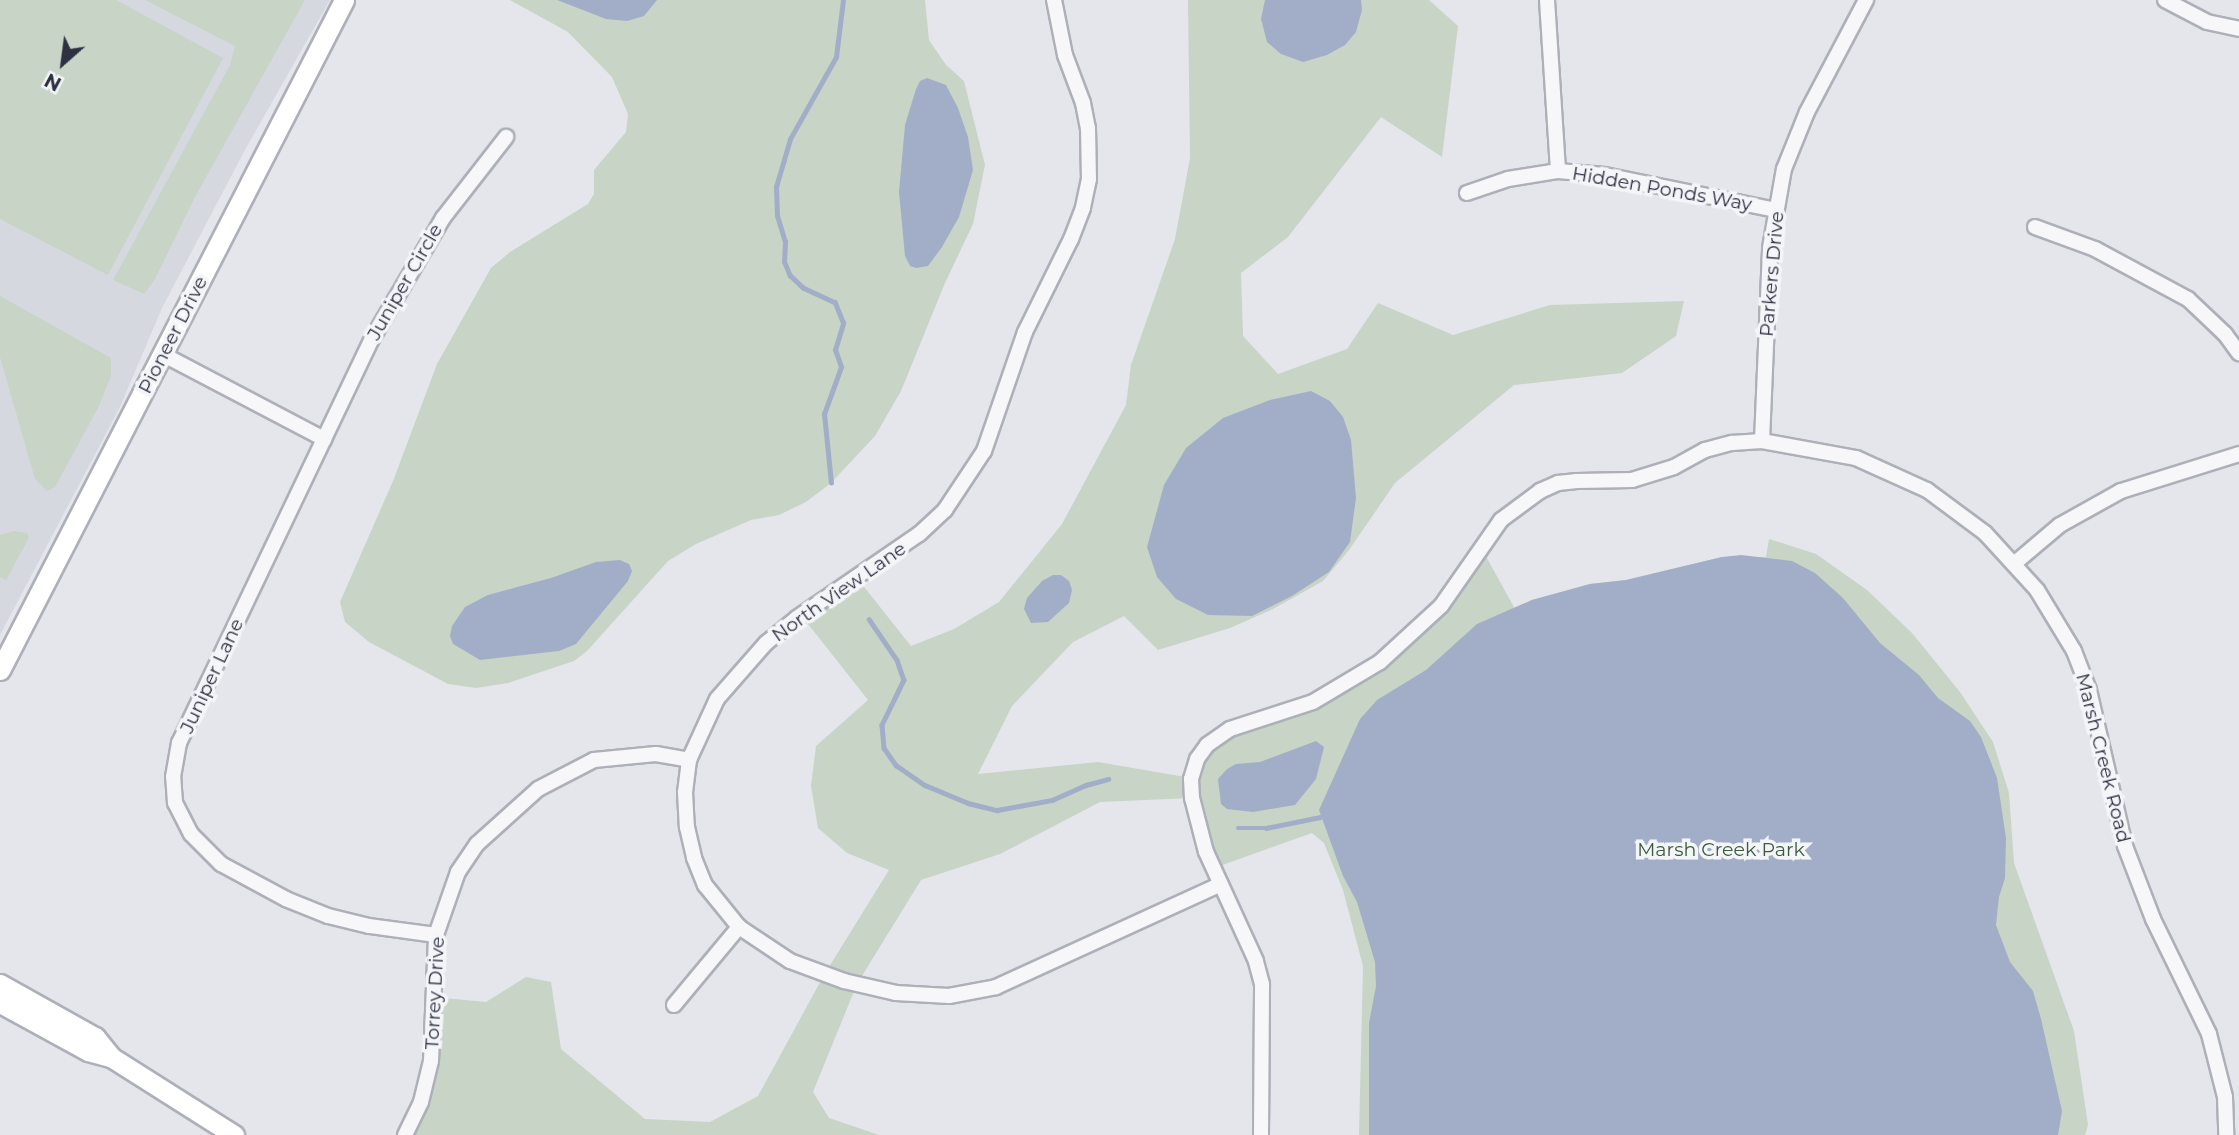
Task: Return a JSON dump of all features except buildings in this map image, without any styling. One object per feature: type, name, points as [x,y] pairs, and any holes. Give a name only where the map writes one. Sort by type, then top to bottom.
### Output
[{"type":"street","name":"Pioneer Drive","points":[[0,670],[344,0]]},
{"type":"street","name":"North View Lane","points":[[1054,0],[1065,55],[1083,103],[1088,128],[1089,179],[1083,208],[1071,239],[1025,332],[984,451],[945,510],[919,534],[797,618],[744,666],[718,699],[690,760],[685,792],[687,827],[694,858],[705,885],[739,927],[778,954],[815,972],[896,993],[949,996],[996,987],[1221,884]]},
{"type":"street","points":[[1548,0],[1558,172]]},
{"type":"street","name":"Parkers Drive","points":[[1762,441],[1770,248],[1784,169],[1795,139],[1866,0]]},
{"type":"street","points":[[2165,0],[2207,22],[2239,29]]},
{"type":"street","name":"Juniper Circle","points":[[324,439],[372,339],[411,268],[443,218],[506,137]]},
{"type":"street","name":"Hidden Ponds Way","points":[[1467,193],[1508,179],[1558,172],[1605,175],[1776,210]]},
{"type":"street","points":[[2035,227],[2095,249],[2188,299],[2225,334],[2239,353]]},
{"type":"street","points":[[164,355],[324,439]]},
{"type":"street","name":"Juniper Lane","points":[[324,439],[179,743],[173,778],[175,803],[191,834],[210,856],[286,899],[349,922],[436,935]]},
{"type":"street","name":"Marsh Creek Road","points":[[1261,1135],[1262,984],[1256,961],[1199,830],[1191,779],[1197,759],[1216,737],[1313,702],[1380,662],[1425,623],[1457,586],[1501,520],[1540,491],[1559,483],[1642,478],[1674,467],[1705,450],[1732,443],[1762,441],[1832,452],[1893,472],[1958,510],[2015,563],[2055,619],[2074,651],[2089,690],[2125,846],[2152,919],[2209,1034],[2219,1063],[2225,1097],[2226,1135]]},
{"type":"street","points":[[2015,563],[2060,525],[2121,491],[2239,454]]},
{"type":"street","name":"Torrey Drive","points":[[405,1135],[421,1102],[431,1061],[436,935],[458,872],[477,844],[538,789],[594,760],[656,754],[690,760]]},
{"type":"street","points":[[674,1004],[739,927]]},
{"type":"street","points":[[0,984],[94,1037],[111,1057],[234,1135]]},
{"type":"street","points":[[0,1003],[88,1051],[111,1057]]},
{"type":"shaded area","points":[[0,0],[330,0],[245,150],[162,308],[120,407],[0,635]]},
{"type":"green space","points":[[0,0],[116,0],[223,58],[108,275],[0,219]]},
{"type":"green space","points":[[145,0],[305,0],[195,197],[155,279],[144,294],[113,280],[230,65],[235,46]]},
{"type":"green space","points":[[510,0],[925,0],[929,40],[946,65],[964,81],[985,165],[973,224],[945,283],[901,391],[875,436],[831,483],[806,502],[779,515],[751,520],[696,544],[668,561],[587,651],[574,661],[508,683],[476,688],[448,684],[369,642],[345,622],[340,602],[393,481],[437,364],[491,268],[510,252],[588,204],[594,194],[594,170],[626,132],[628,114],[612,77],[568,32]]},
{"type":"green space","points":[[1188,0],[1429,0],[1458,26],[1442,157],[1381,117],[1288,237],[1241,273],[1243,336],[1278,374],[1347,349],[1378,303],[1453,335],[1550,305],[1684,301],[1676,336],[1622,373],[1514,385],[1395,483],[1349,550],[1323,581],[1273,609],[1230,628],[1158,650],[1124,616],[1073,642],[1012,706],[978,774],[1098,762],[1191,778],[1207,745],[1282,714],[1408,640],[1482,549],[1515,609],[1532,600],[1590,584],[1626,580],[1722,557],[1766,557],[1769,539],[1816,554],[1867,590],[1912,633],[1960,692],[1993,742],[2009,793],[2014,863],[2074,1031],[2088,1125],[2085,1135],[1359,1135],[1363,966],[1343,890],[1324,843],[1312,833],[1214,868],[1191,798],[1100,802],[1000,854],[921,880],[857,984],[813,1092],[829,1118],[879,1135],[405,1135],[421,1102],[433,997],[486,1002],[526,977],[551,982],[561,1049],[645,1119],[710,1122],[758,1096],[824,975],[889,870],[847,853],[818,828],[811,786],[816,746],[868,700],[801,615],[857,578],[911,646],[954,629],[999,602],[1062,524],[1126,405],[1131,365],[1175,239],[1190,158]]},
{"type":"green space","points":[[0,296],[111,358],[111,376],[98,408],[55,487],[47,491],[35,479],[0,357]]},
{"type":"green space","points":[[14,531],[27,533],[29,538],[6,580],[0,577],[0,535]]},
{"type":"water","points":[[557,0],[657,0],[644,16],[627,21],[606,19]]},
{"type":"water","points":[[1265,0],[1361,0],[1362,10],[1356,32],[1345,45],[1327,55],[1303,62],[1281,54],[1267,42],[1261,19]]},
{"type":"water","points":[[927,78],[946,85],[958,108],[968,137],[973,170],[959,217],[942,247],[928,266],[916,268],[910,266],[905,256],[899,192],[905,125],[916,89],[920,81]]},
{"type":"water","points":[[1311,391],[1330,401],[1343,417],[1351,440],[1356,498],[1350,542],[1329,572],[1292,596],[1252,616],[1208,615],[1176,599],[1157,577],[1147,547],[1164,485],[1186,448],[1223,418],[1270,400]]},
{"type":"water","name":"Marsh Creek Park","points":[[1741,555],[1792,561],[1815,573],[1843,598],[1880,643],[1919,675],[1938,698],[1970,721],[1981,737],[1997,778],[2006,838],[2005,878],[1999,897],[1996,925],[2010,962],[2033,991],[2062,1111],[2058,1135],[1369,1135],[1369,1023],[1376,986],[1375,962],[1357,902],[1343,876],[1319,810],[1360,719],[1377,700],[1426,670],[1477,624],[1532,600],[1590,584],[1626,580]]},
{"type":"water","points":[[620,560],[629,564],[632,571],[628,581],[576,644],[559,651],[480,660],[453,644],[450,636],[452,626],[465,607],[488,595],[551,578],[596,562]]},
{"type":"water","points":[[1053,575],[1061,575],[1069,581],[1072,590],[1069,603],[1048,622],[1031,623],[1024,609],[1027,598],[1042,581]]},
{"type":"water","points":[[1316,741],[1324,747],[1316,779],[1295,805],[1253,812],[1227,809],[1221,804],[1218,779],[1227,769],[1236,764],[1260,762]]},
{"type":"waterway","points":[[831,483],[824,414],[841,367],[835,350],[843,323],[835,303],[803,288],[790,276],[784,262],[785,242],[777,216],[776,187],[790,139],[836,57],[843,0]]},
{"type":"waterway","points":[[869,619],[897,660],[904,680],[882,725],[884,748],[896,765],[925,785],[968,803],[997,810],[1052,800],[1086,785],[1108,779]]},
{"type":"waterway","points":[[1238,828],[1266,828],[1320,817]]}]
